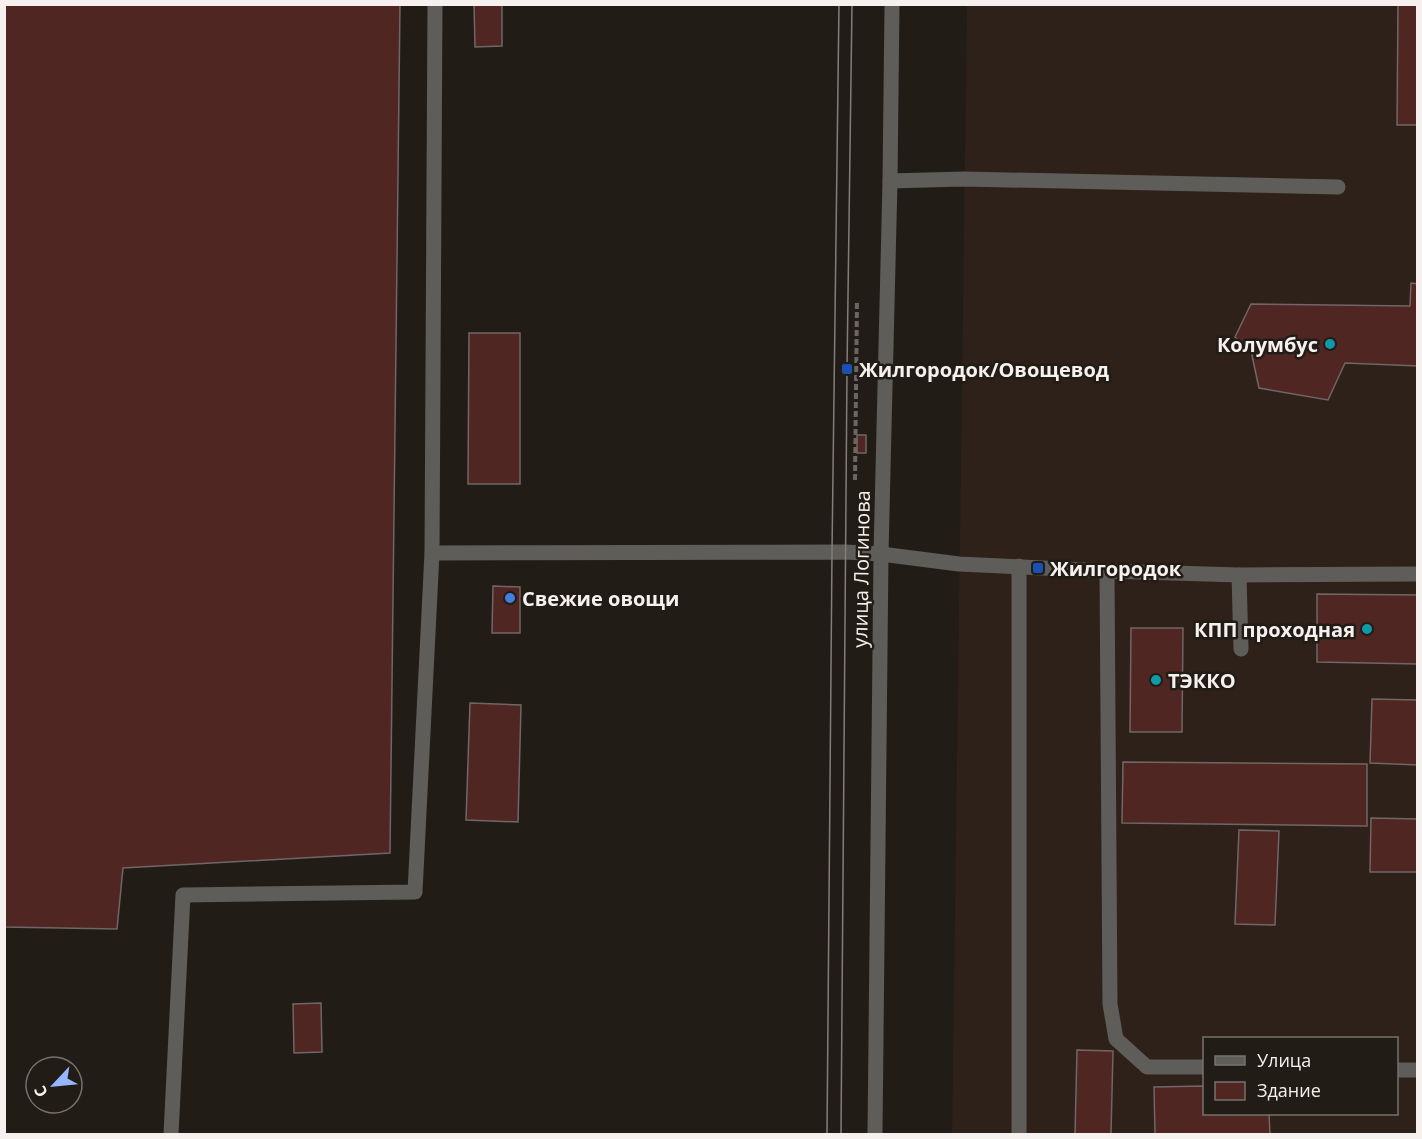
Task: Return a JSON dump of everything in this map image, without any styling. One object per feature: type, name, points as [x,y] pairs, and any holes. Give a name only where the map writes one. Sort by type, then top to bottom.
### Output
[{"type":"street","points":[[171,1134],[183,895],[415,892],[432,553],[435,4]]},
{"type":"street","name":"улица Логинова","points":[[875,1134],[881,554],[892,4]]},
{"type":"street","points":[[890,181],[964,179],[1338,187]]},
{"type":"street","points":[[432,553],[845,552],[959,564],[1107,572],[1418,574]]},
{"type":"street","points":[[1019,566],[1019,1134]]},
{"type":"street","points":[[1107,572],[1110,1004],[1116,1039],[1147,1067],[1203,1067]]},
{"type":"street","points":[[1239,574],[1241,650]]},
{"type":"street","points":[[1398,1070],[1418,1070]]},
{"type":"path","points":[[855,480],[857,300]]},
{"type":"shaded area","points":[[967,5],[1417,5],[1417,1134],[952,1134]]},
{"type":"building","points":[[4,4],[400,4],[390,853],[123,868],[117,929],[4,927]]},
{"type":"building","points":[[474,4],[502,4],[502,46],[475,47]]},
{"type":"building","points":[[1398,4],[1418,4],[1418,125],[1397,125]]},
{"type":"building","name":"Колумбус","points":[[1411,283],[1418,284],[1418,366],[1345,363],[1328,400],[1259,388],[1251,351],[1235,337],[1251,304],[1410,306]]},
{"type":"building","points":[[469,333],[520,333],[520,484],[468,484]]},
{"type":"building","points":[[857,435],[866,435],[866,453],[857,453]]},
{"type":"building","points":[[493,586],[520,587],[520,633],[492,633]]},
{"type":"building","name":"КПП проходная","points":[[1317,594],[1418,595],[1418,664],[1317,662]]},
{"type":"building","name":"ТЭККО","points":[[1131,628],[1183,628],[1182,732],[1130,732]]},
{"type":"building","points":[[1372,699],[1418,700],[1418,765],[1370,763]]},
{"type":"building","points":[[470,703],[521,705],[518,822],[466,820]]},
{"type":"building","points":[[1123,762],[1367,764],[1367,826],[1122,823]]},
{"type":"building","points":[[1371,818],[1418,819],[1418,872],[1370,872]]},
{"type":"building","points":[[1239,830],[1279,831],[1275,925],[1235,924]]},
{"type":"building","points":[[321,1003],[322,1052],[294,1053],[293,1004]]},
{"type":"building","points":[[1077,1050],[1113,1051],[1111,1134],[1075,1134]]},
{"type":"building","points":[[1203,1086],[1203,1115],[1269,1115],[1270,1134],[1155,1134],[1154,1087]]},
{"type":"tram line","points":[[827,1134],[839,4]]},
{"type":"tram line","points":[[841,1134],[852,4]]},
{"type":"place","name":"Колумбус","points":[[1330,344]]},
{"type":"place","name":"Жилгородок/Овощевод","points":[[847,369]]},
{"type":"place","name":"Жилгородок","points":[[1038,568]]},
{"type":"place","name":"Свежие овощи","points":[[510,598]]},
{"type":"place","name":"КПП проходная","points":[[1367,629]]},
{"type":"place","name":"ТЭККО","points":[[1156,680]]}]
